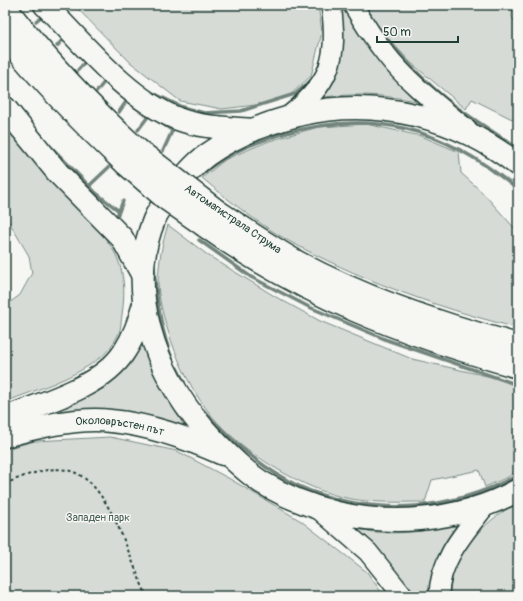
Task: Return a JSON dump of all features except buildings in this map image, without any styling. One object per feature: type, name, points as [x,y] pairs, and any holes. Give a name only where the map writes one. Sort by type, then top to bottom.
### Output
[{"type":"highway","points":[[45,5],[110,71],[136,95],[159,110],[179,119],[202,125],[254,130]]},
{"type":"highway","name":"Автомагистрала Струма","points":[[5,7],[38,49],[79,94],[132,157]]},
{"type":"highway","name":"Автомагистрала Струма","points":[[5,36],[54,93],[211,219],[243,253],[274,272],[371,318],[456,349],[518,366]]},
{"type":"highway","points":[[5,108],[58,173],[122,238],[142,274]]},
{"type":"highway","points":[[518,165],[503,153],[478,138],[436,120],[412,114],[388,111],[338,109],[316,111],[286,118],[254,130],[206,156],[184,177],[154,219],[146,242],[142,274],[145,303],[157,351],[179,396],[193,416],[232,458],[260,481],[316,507],[358,517],[386,521],[438,518],[462,513],[486,505],[518,490]]},
{"type":"highway","name":"Автомагистрала Струма","points":[[211,219],[300,263],[378,299],[436,322],[518,346]]},
{"type":"highway","points":[[5,418],[73,390],[96,378],[111,367],[124,353],[133,336],[145,303]]},
{"type":"highway","name":"Околовръстен път","points":[[5,436],[50,426],[110,421],[169,432],[232,458]]},
{"type":"street","points":[[286,118],[306,102],[320,86],[328,70],[334,53],[334,27],[331,5]]},
{"type":"street","points":[[352,5],[385,54],[400,70],[416,86],[478,138]]},
{"type":"street","points":[[440,596],[443,572],[449,557],[486,505]]},
{"type":"street","points":[[316,507],[368,552],[402,596]]},
{"type":"path","points":[[5,484],[47,470],[60,470],[75,473],[91,484],[112,512],[136,575],[147,596]]},
{"type":"green space","points":[[74,5],[318,5],[322,32],[311,76],[290,95],[256,105],[222,109],[180,101],[130,62]]},
{"type":"green space","points":[[338,5],[347,5],[432,105],[404,99],[361,95],[318,98]]},
{"type":"green space","points":[[366,5],[513,5],[512,17],[518,28],[518,122],[472,99],[466,109],[410,62],[379,28]]},
{"type":"green space","points":[[366,124],[421,136],[459,152],[461,173],[483,193],[518,232],[518,328],[435,304],[381,284],[328,261],[289,241],[263,225],[202,178],[226,159],[269,141],[318,127]]},
{"type":"green space","points":[[5,125],[60,189],[94,225],[113,249],[119,262],[123,277],[124,294],[120,331],[114,343],[103,355],[90,365],[67,377],[5,402],[5,306],[20,295],[32,273],[29,256],[5,215]]},
{"type":"green space","points":[[168,225],[209,256],[276,297],[320,321],[412,359],[518,383],[518,470],[508,477],[485,487],[479,470],[432,480],[425,502],[392,502],[349,499],[338,496],[305,484],[270,465],[238,441],[212,416],[199,398],[182,368],[168,330],[160,302],[158,288],[160,259]]},
{"type":"green space","points":[[143,342],[160,386],[186,429],[83,412],[38,414],[113,373]]},
{"type":"green space","name":"Западен парк","points":[[110,437],[177,451],[230,479],[301,521],[367,572],[384,596],[5,596],[5,449],[35,441]]},
{"type":"green space","points":[[518,503],[518,596],[449,596],[455,567],[468,545],[491,521]]},
{"type":"green space","points":[[458,524],[446,540],[434,567],[430,596],[409,596],[353,528],[366,531],[392,533],[419,531]]},
{"type":"waterway","points":[[36,21],[43,15]]},
{"type":"waterway","points":[[376,25],[422,78],[463,112],[518,149]]},
{"type":"waterway","points":[[57,46],[65,37]]},
{"type":"waterway","points":[[78,70],[87,60]]},
{"type":"waterway","points":[[155,94],[182,107],[204,113],[241,111],[295,94],[314,78]]},
{"type":"waterway","points":[[97,91],[106,80]]},
{"type":"waterway","points":[[5,92],[13,102]]},
{"type":"waterway","points":[[119,112],[128,99]]},
{"type":"waterway","points":[[138,130],[150,114]]},
{"type":"waterway","points":[[159,121],[173,131]]},
{"type":"waterway","points":[[201,175],[228,156],[258,142],[279,135],[313,127],[346,123],[376,124],[406,129],[435,138],[463,151],[518,190]]},
{"type":"waterway","points":[[163,151],[173,129]]},
{"type":"waterway","points":[[52,148],[95,192],[119,211]]},
{"type":"waterway","points":[[89,186],[109,167]]},
{"type":"waterway","points":[[117,216],[123,201]]},
{"type":"waterway","points":[[199,240],[251,277],[309,307],[387,340],[518,385]]},
{"type":"waterway","points":[[154,266],[160,314],[165,338],[173,361]]},
{"type":"waterway","points":[[177,368],[184,382]]},
{"type":"waterway","points":[[202,409],[238,445],[265,467],[310,491],[336,499],[389,507],[416,506],[468,496],[493,487],[518,475]]}]
